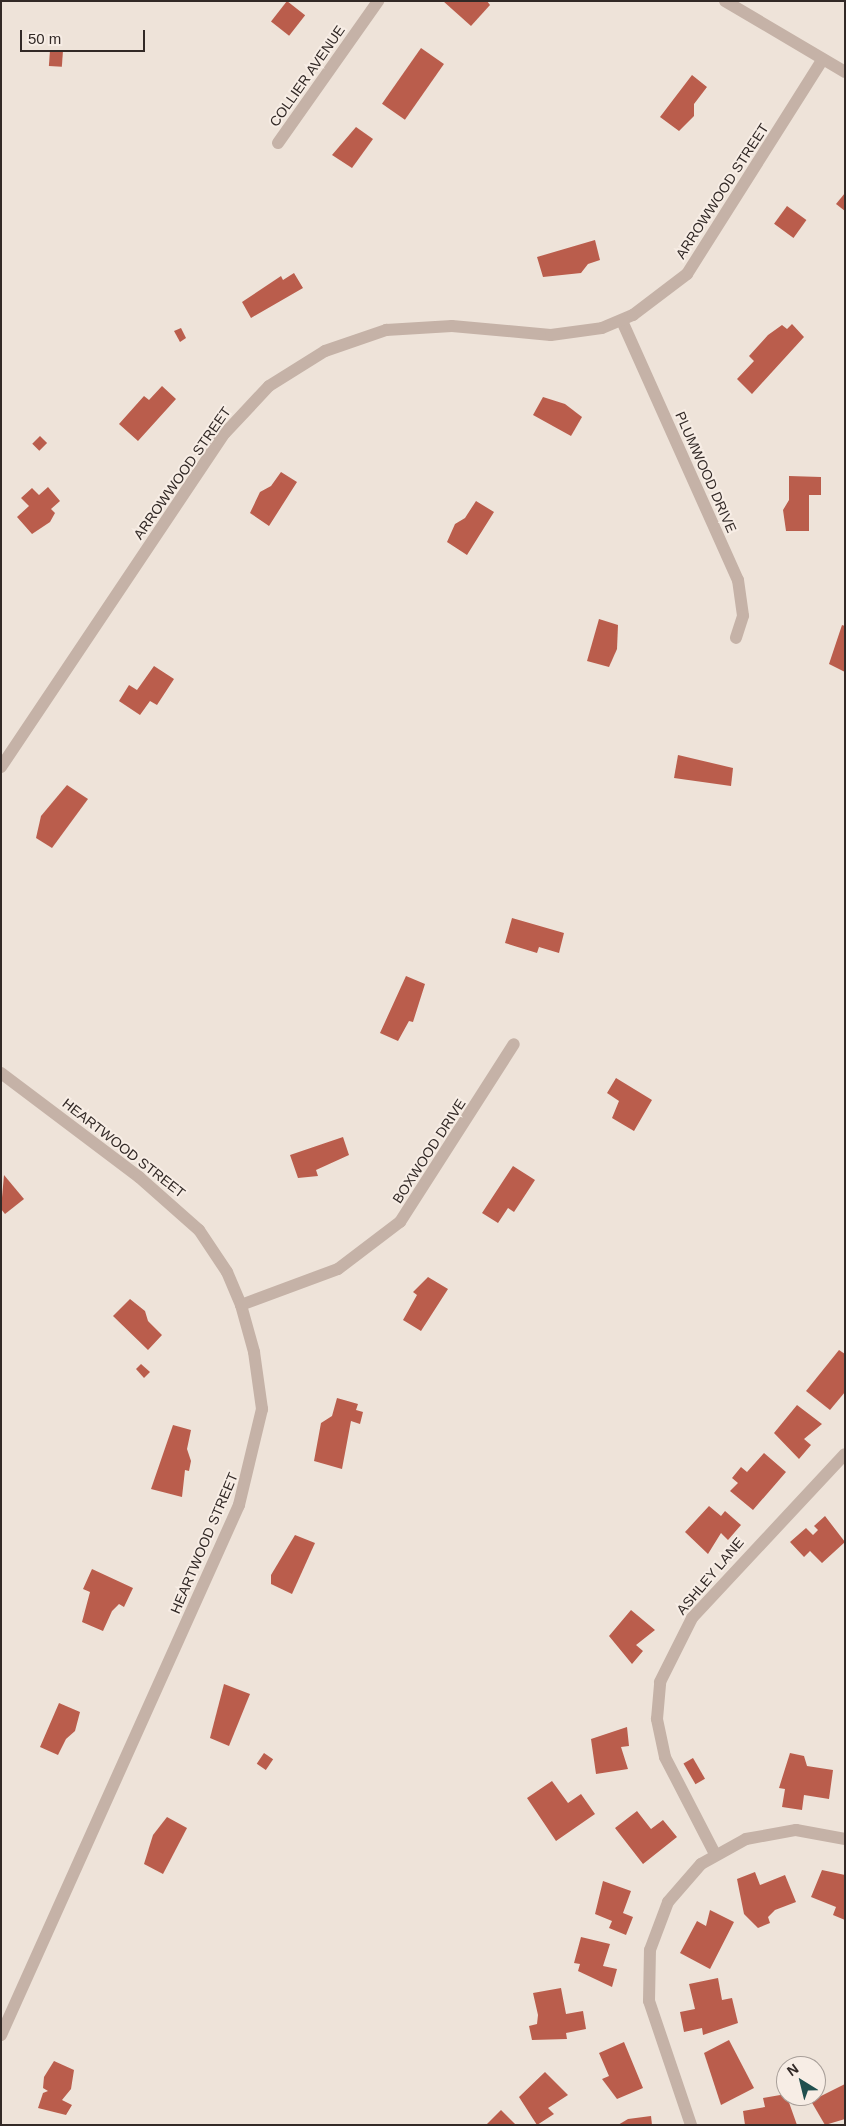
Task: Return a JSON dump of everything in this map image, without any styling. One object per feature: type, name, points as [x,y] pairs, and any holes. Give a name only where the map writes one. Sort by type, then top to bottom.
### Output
[{"type":"street","name":"COLLIER AVENUE","points":[[278,143],[378,1]]},
{"type":"street","points":[[725,1],[845,72]]},
{"type":"street","name":"ARROWWOOD STREET","points":[[1,767],[225,433],[269,386],[297,366],[356,338],[386,330],[452,326],[551,335],[622,321],[686,274],[823,60]]},
{"type":"street","name":"PLUMWOOD DRIVE","points":[[622,321],[738,580],[744,616],[736,638]]},
{"type":"street","name":"BOXWOOD DRIVE","points":[[242,1305],[338,1269],[400,1222],[514,1044]]},
{"type":"street","name":"HEARTWOOD STREET","points":[[1,1073],[180,1212],[213,1250],[242,1305],[262,1409],[250,1471],[1,2035]]},
{"type":"street","name":"ASHLEY LANE","points":[[715,1854],[665,1757],[657,1719],[660,1682],[672,1652],[698,1611],[845,1454]]},
{"type":"street","points":[[691,2125],[652,2018],[648,1967],[654,1934],[668,1902],[689,1875],[715,1854],[746,1838],[779,1831],[813,1831],[845,1839]]},
{"type":"building","points":[[287,1],[305,15],[289,36],[271,21]]},
{"type":"building","points":[[443,1],[487,1],[490,5],[471,26]]},
{"type":"building","points":[[421,48],[444,64],[405,120],[382,104]]},
{"type":"building","points":[[50,50],[63,51],[62,67],[49,66]]},
{"type":"building","points":[[692,75],[707,87],[694,104],[694,116],[679,131],[660,117]]},
{"type":"building","points":[[356,127],[373,139],[352,168],[332,155]]},
{"type":"building","points":[[845,193],[845,211],[836,204]]},
{"type":"building","points":[[787,206],[806,220],[793,238],[774,224]]},
{"type":"building","points":[[595,240],[600,260],[588,264],[581,273],[543,277],[537,257]]},
{"type":"building","points":[[294,273],[303,288],[251,318],[242,302],[281,276],[283,280]]},
{"type":"building","points":[[792,324],[804,337],[752,394],[737,379],[754,361],[749,356],[768,335],[782,325],[787,329]]},
{"type":"building","points":[[181,328],[186,338],[180,342],[174,331]]},
{"type":"building","points":[[162,386],[176,399],[138,441],[119,424],[144,396],[149,400]]},
{"type":"building","points":[[543,397],[565,404],[582,417],[571,436],[533,415]]},
{"type":"building","points":[[40,436],[47,443],[39,451],[32,444]]},
{"type":"building","points":[[281,472],[297,482],[269,526],[250,513],[260,492],[271,486]]},
{"type":"building","points":[[789,476],[821,477],[821,495],[809,495],[809,531],[786,531],[783,510],[789,500]]},
{"type":"building","points":[[48,487],[60,501],[51,509],[55,513],[50,522],[32,534],[17,517],[29,506],[21,498],[32,488],[39,495]]},
{"type":"building","points":[[476,501],[494,512],[467,555],[447,542],[455,524],[465,518]]},
{"type":"building","points":[[599,619],[618,625],[617,649],[609,667],[587,661]]},
{"type":"building","points":[[842,625],[845,626],[845,672],[829,664]]},
{"type":"building","points":[[154,666],[174,679],[157,705],[150,701],[140,715],[119,701],[129,685],[137,690]]},
{"type":"building","points":[[678,755],[733,768],[731,786],[674,778]]},
{"type":"building","points":[[67,785],[88,799],[52,848],[36,838],[41,816]]},
{"type":"building","points":[[512,918],[564,933],[559,953],[539,947],[537,953],[505,943]]},
{"type":"building","points":[[406,976],[425,984],[413,1022],[409,1021],[398,1041],[380,1033]]},
{"type":"building","points":[[616,1078],[652,1100],[634,1131],[612,1118],[619,1101],[607,1093]]},
{"type":"building","points":[[343,1137],[349,1155],[316,1170],[318,1176],[298,1178],[290,1155]]},
{"type":"building","points":[[513,1166],[535,1180],[514,1212],[508,1208],[498,1223],[482,1213]]},
{"type":"building","points":[[4,1175],[24,1199],[5,1214],[1,1209]]},
{"type":"building","points":[[428,1277],[448,1289],[421,1331],[403,1320],[417,1295],[413,1292]]},
{"type":"building","points":[[130,1299],[145,1311],[148,1321],[162,1335],[148,1350],[113,1316]]},
{"type":"building","points":[[839,1350],[845,1354],[845,1392],[830,1410],[806,1391]]},
{"type":"building","points":[[141,1364],[150,1372],[144,1378],[136,1369]]},
{"type":"building","points":[[337,1398],[358,1404],[356,1410],[363,1412],[360,1424],[351,1421],[342,1469],[314,1461],[321,1423],[332,1416]]},
{"type":"building","points":[[797,1405],[822,1424],[804,1439],[811,1445],[799,1459],[774,1433]]},
{"type":"building","points":[[173,1425],[191,1430],[187,1449],[191,1461],[189,1471],[185,1470],[182,1497],[151,1489]]},
{"type":"building","points":[[764,1453],[786,1472],[753,1510],[730,1491],[738,1483],[732,1478],[741,1467],[747,1472]]},
{"type":"building","points":[[709,1506],[721,1516],[725,1511],[741,1525],[728,1540],[721,1533],[708,1554],[685,1532]]},
{"type":"building","points":[[825,1516],[845,1542],[822,1563],[810,1551],[804,1557],[790,1542],[806,1528],[813,1535],[818,1530],[814,1526]]},
{"type":"building","points":[[295,1535],[315,1543],[292,1594],[271,1584],[271,1575]]},
{"type":"building","points":[[92,1569],[133,1588],[124,1607],[119,1604],[112,1611],[103,1631],[82,1622],[90,1592],[83,1589]]},
{"type":"building","points":[[631,1610],[655,1630],[636,1645],[643,1651],[632,1664],[609,1636]]},
{"type":"building","points":[[224,1684],[250,1694],[229,1746],[210,1738]]},
{"type":"building","points":[[59,1703],[80,1712],[75,1731],[66,1739],[58,1755],[40,1747]]},
{"type":"building","points":[[627,1727],[629,1746],[621,1747],[628,1769],[596,1774],[591,1739]]},
{"type":"building","points":[[264,1753],[273,1759],[266,1770],[257,1764]]},
{"type":"building","points":[[790,1753],[804,1756],[807,1766],[833,1770],[829,1799],[804,1795],[802,1810],[782,1807],[785,1789],[779,1788]]},
{"type":"building","points":[[693,1758],[705,1779],[695,1784],[683,1764]]},
{"type":"building","points":[[552,1781],[568,1803],[581,1794],[595,1814],[556,1841],[527,1798]]},
{"type":"building","points":[[637,1811],[651,1829],[663,1820],[677,1837],[643,1864],[615,1828]]},
{"type":"building","points":[[167,1817],[187,1828],[163,1874],[144,1864],[153,1835]]},
{"type":"building","points":[[822,1870],[845,1875],[845,1920],[833,1915],[836,1907],[811,1897]]},
{"type":"building","points":[[755,1872],[760,1885],[785,1875],[796,1902],[775,1910],[768,1917],[770,1923],[758,1928],[744,1914],[737,1879]]},
{"type":"building","points":[[603,1881],[631,1891],[623,1913],[633,1917],[626,1935],[609,1928],[612,1921],[595,1914]]},
{"type":"building","points":[[710,1910],[734,1922],[710,1969],[680,1953],[697,1921],[706,1926]]},
{"type":"building","points":[[581,1937],[610,1944],[603,1966],[617,1969],[612,1987],[578,1971],[580,1964],[574,1963]]},
{"type":"building","points":[[718,1978],[722,2000],[732,1998],[738,2023],[703,2035],[702,2028],[684,2032],[680,2012],[695,2009],[689,1984]]},
{"type":"building","points":[[561,1988],[566,2014],[583,2011],[586,2029],[566,2033],[567,2039],[532,2040],[529,2026],[537,2024],[538,2015],[533,1993]]},
{"type":"building","points":[[729,2040],[754,2088],[721,2105],[704,2053]]},
{"type":"building","points":[[624,2042],[643,2088],[617,2099],[602,2079],[609,2076],[599,2053]]},
{"type":"building","points":[[54,2061],[74,2070],[71,2089],[62,2100],[72,2105],[66,2115],[38,2108],[43,2093],[48,2091],[43,2088],[44,2077]]},
{"type":"building","points":[[545,2072],[568,2095],[548,2108],[554,2114],[537,2125],[519,2097]]},
{"type":"building","points":[[845,2084],[845,2119],[825,2125],[814,2106],[826,2106],[826,2094]]},
{"type":"building","points":[[776,2096],[776,2106],[790,2106],[797,2125],[745,2125],[743,2111],[765,2107],[763,2098]]},
{"type":"building","points":[[501,2110],[516,2125],[486,2125]]},
{"type":"building","points":[[651,2116],[652,2125],[618,2125],[628,2119]]}]
